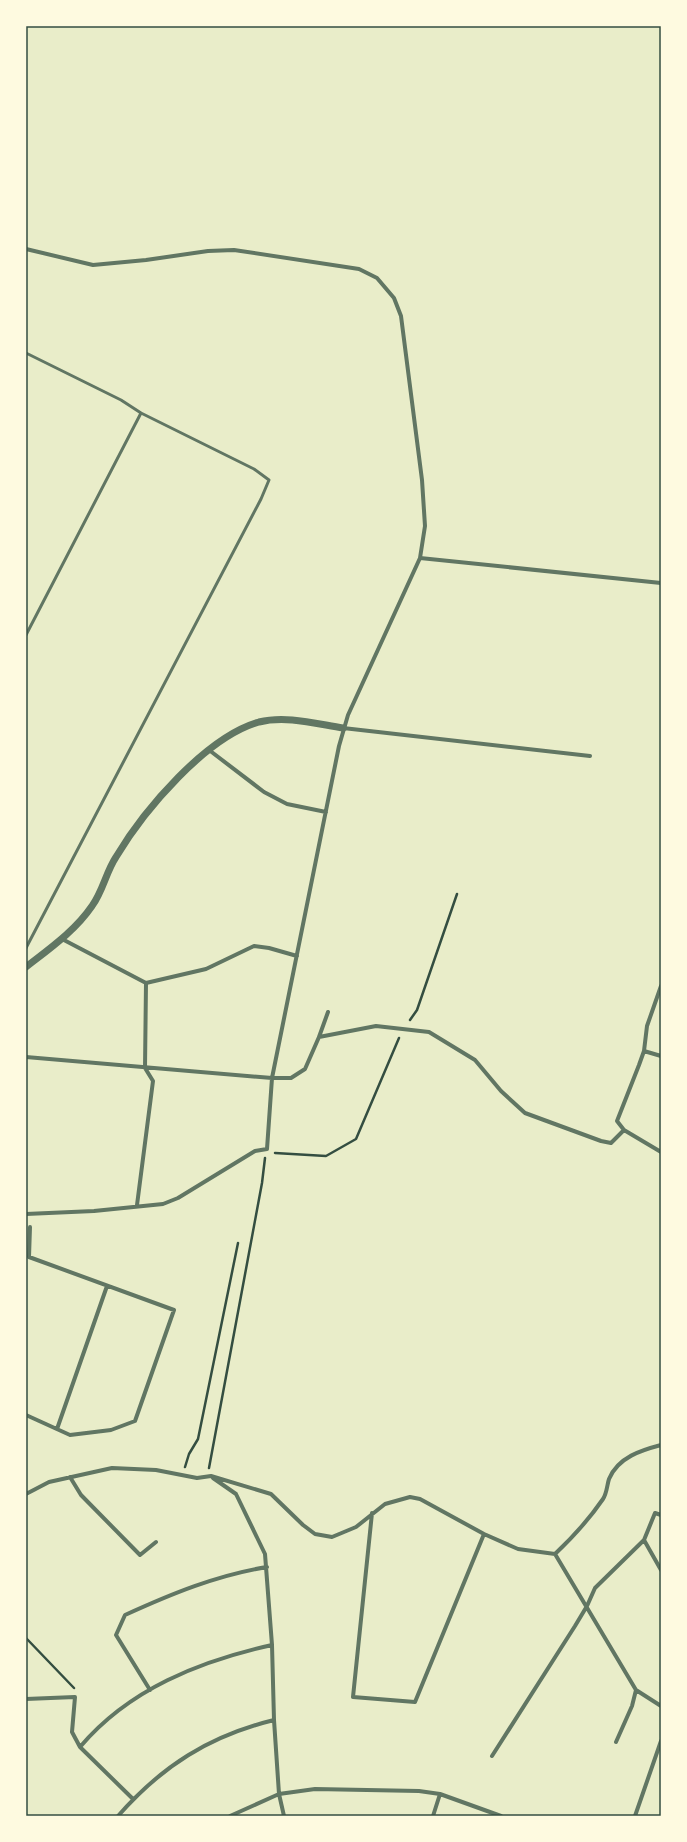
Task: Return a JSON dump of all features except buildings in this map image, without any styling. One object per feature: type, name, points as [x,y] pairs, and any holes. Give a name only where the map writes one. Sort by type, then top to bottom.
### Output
[{"type":"street","points":[[26,249],[93,265],[146,260],[208,251],[234,250],[359,269],[377,278],[394,298],[401,316],[422,480],[425,526],[420,558],[343,728],[272,1078],[267,1148],[255,1151],[178,1198],[163,1204],[137,1205],[94,1211],[26,1214]]},
{"type":"street","points":[[420,558],[661,583]]},
{"type":"street","points":[[26,968],[62,939],[93,906],[115,858],[153,804],[209,750],[235,733],[261,722],[294,720],[343,728],[590,756]]},
{"type":"street","points":[[209,750],[264,792],[287,804],[326,812]]},
{"type":"street","points":[[62,939],[146,983],[206,969],[254,946],[269,948],[297,956]]},
{"type":"street","points":[[137,1205],[153,1081],[145,1068],[146,983]]},
{"type":"street","points":[[661,986],[647,1026],[644,1051],[617,1121],[624,1130],[661,1152]]},
{"type":"street","points":[[26,1057],[145,1068],[272,1078],[291,1078],[305,1069],[328,1012]]},
{"type":"street","points":[[319,1037],[376,1026],[429,1032],[475,1060],[501,1091],[525,1113],[601,1141],[611,1143],[624,1130]]},
{"type":"street","points":[[644,1051],[661,1056]]},
{"type":"street","points":[[26,1414],[70,1435],[111,1430],[135,1421],[174,1310],[29,1258],[30,1227]]},
{"type":"street","points":[[56,1429],[108,1286]]},
{"type":"street","points":[[555,1554],[583,1527],[604,1497],[610,1477],[622,1461],[638,1451],[661,1445]]},
{"type":"street","points":[[26,1494],[49,1482],[112,1468],[156,1470],[197,1478],[211,1476],[271,1494],[303,1525],[315,1534],[332,1537],[356,1527],[385,1504],[410,1497],[420,1499],[484,1534],[518,1550],[555,1554]]},
{"type":"street","points":[[211,1476],[236,1494],[265,1554],[272,1645],[274,1720],[279,1794],[284,1816]]},
{"type":"street","points":[[70,1477],[81,1495],[140,1555],[156,1542]]},
{"type":"street","points":[[372,1513],[352,1697],[416,1702],[484,1534]]},
{"type":"street","points":[[492,1756],[587,1606],[594,1588],[644,1540],[655,1513],[661,1515]]},
{"type":"street","points":[[644,1540],[661,1570]]},
{"type":"street","points":[[555,1554],[636,1690],[661,1706]]},
{"type":"street","points":[[150,1690],[116,1635],[125,1615],[176,1592],[198,1584],[236,1573],[267,1567]]},
{"type":"street","points":[[80,1747],[104,1724],[150,1690],[208,1662],[235,1653],[272,1645]]},
{"type":"street","points":[[616,1742],[632,1706],[636,1690]]},
{"type":"street","points":[[26,1699],[75,1697],[72,1732],[80,1747],[133,1799]]},
{"type":"street","points":[[118,1816],[133,1799],[156,1778],[198,1748],[239,1730],[274,1720]]},
{"type":"street","points":[[635,1816],[661,1741]]},
{"type":"street","points":[[230,1816],[279,1794],[315,1790],[419,1792],[440,1794],[501,1816]]},
{"type":"street","points":[[433,1816],[440,1794]]},
{"type":"lane","points":[[26,353],[121,400],[141,413],[254,469],[269,480],[258,506],[26,948]]},
{"type":"lane","points":[[26,635],[141,413]]},
{"type":"path","points":[[267,1148],[276,1153],[326,1156],[356,1139],[403,1028],[418,1010],[457,894]]},
{"type":"path","points":[[211,1476],[208,1466],[262,1183],[264,1164]]},
{"type":"path","points":[[183,1475],[189,1454],[198,1439],[238,1243]]},
{"type":"path","points":[[26,1638],[74,1687],[75,1697]]}]
